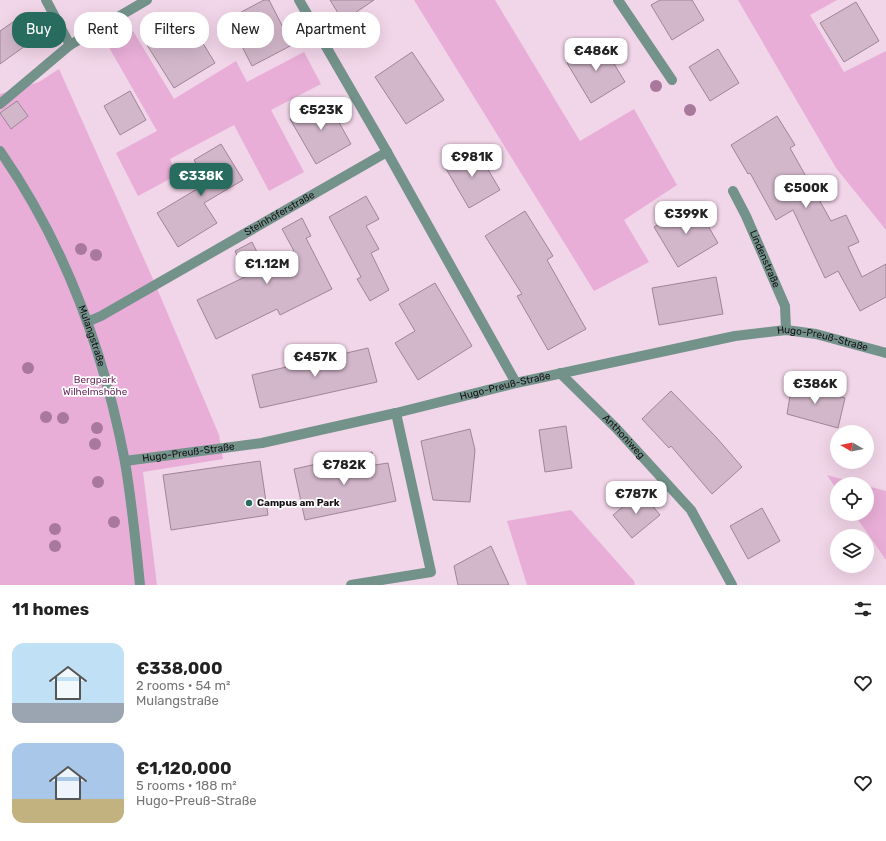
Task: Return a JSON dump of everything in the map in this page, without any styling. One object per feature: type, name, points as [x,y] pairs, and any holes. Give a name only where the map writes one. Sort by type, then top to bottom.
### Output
[{"type":"street","points":[[46,0],[70,45]]},
{"type":"street","points":[[0,104],[70,45],[147,0]]},
{"type":"street","points":[[299,0],[387,152],[516,383]]},
{"type":"street","points":[[618,0],[672,80]]},
{"type":"street","name":"Mulangstraße","points":[[0,150],[38,212],[62,260],[87,322],[107,384],[131,498],[140,585]]},
{"type":"street","name":"Steinhöferstraße","points":[[87,322],[101,316],[387,152]]},
{"type":"street","name":"Lindenstraße","points":[[733,191],[746,216],[785,306],[786,330]]},
{"type":"street","name":"Hugo-Preuß-Straße","points":[[124,461],[262,443],[396,413],[516,383],[735,336],[786,330],[816,334],[886,353]]},
{"type":"street","name":"Anthoniweg","points":[[560,374],[616,428],[690,510],[732,585]]},
{"type":"street","points":[[351,585],[431,572],[396,413]]},
{"type":"green space","points":[[414,0],[495,0],[580,141],[634,109],[677,185],[624,220],[649,262],[594,291]]},
{"type":"green space","points":[[738,0],[837,0],[810,15],[844,72],[886,51],[886,230],[836,168]]},
{"type":"green space","points":[[132,32],[140,43],[140,48],[143,48],[174,99],[236,61],[247,82],[304,52],[321,84],[271,110],[304,172],[269,191],[234,125],[170,159],[177,175],[138,196],[116,153],[157,131],[109,48],[132,48]]},
{"type":"green space","name":"Bergpark Wilhelmshöhe","points":[[59,69],[153,279],[219,435],[223,459],[143,472],[157,585],[0,585],[0,94],[39,82]]},
{"type":"green space","points":[[874,488],[886,491],[886,560],[874,543],[874,529],[864,529],[859,521],[874,521]]},
{"type":"green space","points":[[571,510],[634,581],[635,585],[527,585],[507,521]]},
{"type":"building","points":[[264,0],[269,0],[282,25],[282,48],[286,48],[252,66],[243,48],[274,48],[274,12],[241,12]]},
{"type":"building","points":[[330,0],[374,0],[356,12],[337,12]]},
{"type":"building","points":[[660,0],[692,0],[704,20],[672,40],[651,5]]},
{"type":"building","points":[[856,2],[879,41],[844,62],[820,23]]},
{"type":"building","points":[[12,23],[12,48],[22,48],[0,64],[0,31]]},
{"type":"building","points":[[601,42],[625,82],[591,103],[567,63]]},
{"type":"building","points":[[149,48],[206,48],[215,63],[174,88]]},
{"type":"building","points":[[718,49],[739,83],[710,101],[689,67]]},
{"type":"building","points":[[412,52],[444,100],[406,124],[375,77]]},
{"type":"building","points":[[130,91],[146,120],[120,135],[104,106]]},
{"type":"building","points":[[326,99],[351,144],[316,164],[290,119]]},
{"type":"building","points":[[17,101],[28,116],[11,129],[0,113]]},
{"type":"building","points":[[777,116],[795,145],[790,148],[831,221],[846,215],[859,242],[848,247],[862,277],[886,264],[886,297],[860,311],[838,271],[825,278],[793,210],[776,220],[750,173],[748,174],[731,145]]},
{"type":"building","points":[[221,144],[243,180],[204,203],[217,223],[178,247],[157,213],[207,183],[194,160]]},
{"type":"building","points":[[476,149],[500,190],[469,208],[445,167]]},
{"type":"building","points":[[366,196],[379,219],[366,226],[379,249],[371,253],[389,290],[370,301],[357,279],[361,277],[329,217]]},
{"type":"building","points":[[694,202],[718,243],[678,267],[654,227]]},
{"type":"building","points":[[525,211],[553,256],[547,260],[586,329],[548,350],[517,296],[522,294],[485,236]]},
{"type":"building","points":[[302,218],[311,236],[306,238],[332,289],[280,315],[277,309],[216,339],[197,300],[247,276],[235,251],[252,242],[264,266],[294,251],[282,229]]},
{"type":"building","points":[[716,277],[723,314],[659,325],[652,288]]},
{"type":"building","points":[[435,283],[472,346],[418,380],[395,343],[415,331],[399,304]]},
{"type":"building","points":[[368,348],[377,382],[260,408],[252,375]]},
{"type":"building","points":[[810,378],[820,391],[845,398],[839,425],[830,426],[787,414],[792,384],[800,386]]},
{"type":"building","points":[[671,391],[716,437],[742,467],[712,494],[671,446],[669,448],[642,419]]},
{"type":"building","points":[[566,426],[572,468],[545,472],[539,430]]},
{"type":"building","points":[[470,429],[475,450],[470,502],[433,500],[421,441]]},
{"type":"building","points":[[372,452],[375,465],[388,463],[396,501],[305,520],[294,469]]},
{"type":"building","points":[[260,461],[268,515],[171,530],[163,475]]},
{"type":"building","points":[[641,492],[660,515],[632,538],[613,515]]},
{"type":"building","points":[[762,508],[780,541],[748,559],[730,526]]},
{"type":"building","points":[[491,546],[509,585],[458,585],[454,566]]},
{"type":"place","name":"Campus am Park","points":[[249,503]]}]
